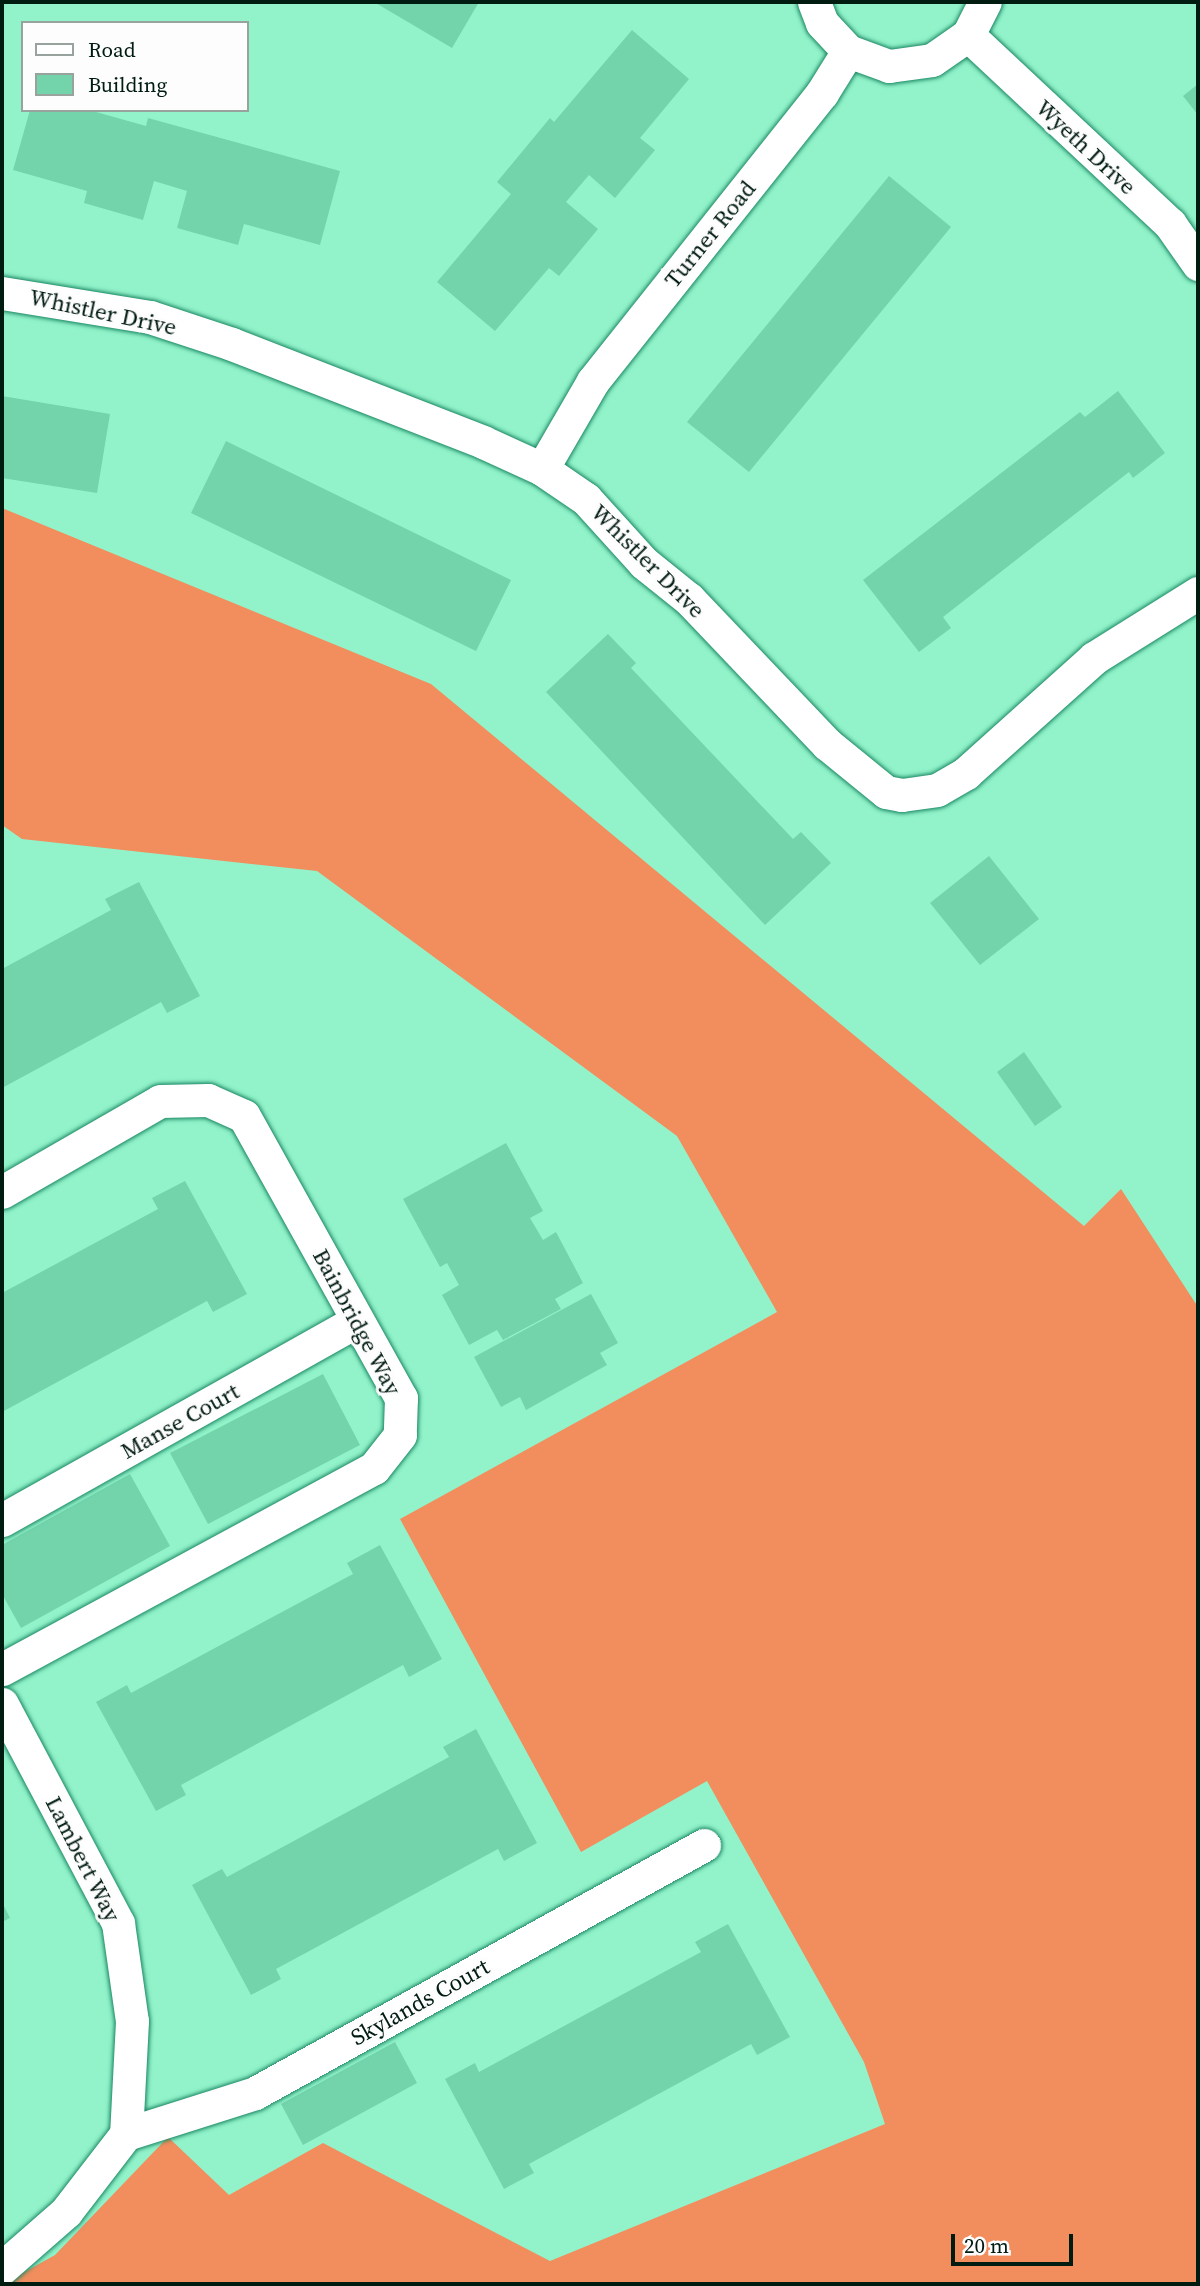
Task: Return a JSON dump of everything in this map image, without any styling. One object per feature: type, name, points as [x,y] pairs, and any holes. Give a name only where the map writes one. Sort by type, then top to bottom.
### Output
[{"type":"street","points":[[814,2],[822,23],[848,51],[889,66],[932,60],[968,35],[985,2]]},
{"type":"street","name":"Wyeth Drive","points":[[968,35],[1170,224],[1198,264]]},
{"type":"street","name":"Turner Road","points":[[542,469],[593,381],[822,93],[848,51]]},
{"type":"street","name":"Whistler Drive","points":[[2,293],[150,317],[232,344],[483,442],[542,469],[586,499],[644,563],[688,599],[827,744],[887,792],[902,795],[937,790],[966,773],[1094,658],[1198,593]]},
{"type":"street","name":"Bainbridge Way","points":[[2,1192],[160,1101],[208,1100],[244,1116],[401,1398],[400,1435],[374,1468],[2,1669]]},
{"type":"street","name":"Manse Court","points":[[2,1520],[358,1321]]},
{"type":"street","name":"Lambert Way","points":[[2,1704],[118,1923],[132,2021],[126,2134]]},
{"type":"street","name":"Skylands Court","points":[[126,2134],[255,2093],[704,1845]]},
{"type":"street","points":[[2,2268],[66,2212],[126,2134]]},
{"type":"shaded area","points":[[2,508],[431,684],[1084,1226],[1121,1189],[1198,1307],[1198,2284],[3,2284],[55,2255],[168,2137],[229,2195],[323,2143],[550,2261],[885,2124],[864,2062],[707,1781],[581,1852],[400,1519],[777,1312],[677,1136],[317,871],[22,839],[2,825]]},
{"type":"building","points":[[374,2],[479,2],[452,48]]},
{"type":"building","points":[[632,30],[689,79],[640,138],[655,150],[615,198],[589,175],[566,202],[598,229],[559,276],[549,268],[495,331],[437,282],[511,194],[497,182],[550,118],[554,122]]},
{"type":"building","points":[[1198,84],[1198,115],[1183,96]]},
{"type":"building","points":[[29,112],[96,112],[146,126],[148,118],[340,171],[320,245],[244,224],[238,245],[177,228],[187,191],[154,181],[143,220],[84,203],[87,191],[13,170]]},
{"type":"building","points":[[889,176],[951,227],[749,472],[687,422]]},
{"type":"building","points":[[1118,391],[1165,453],[1133,478],[1129,472],[943,617],[951,628],[919,652],[863,580],[1080,412],[1085,417]]},
{"type":"building","points":[[2,396],[110,414],[97,493],[2,478]]},
{"type":"building","points":[[226,441],[511,580],[476,651],[191,513]]},
{"type":"building","points":[[608,634],[636,663],[631,668],[793,839],[801,832],[831,863],[765,925],[546,692]]},
{"type":"building","points":[[989,856],[1039,919],[980,965],[930,903]]},
{"type":"building","points":[[139,882],[200,996],[167,1013],[161,1002],[2,1088],[2,969],[111,910],[105,899]]},
{"type":"building","points":[[1024,1052],[1062,1107],[1035,1126],[997,1072]]},
{"type":"building","points":[[506,1143],[543,1211],[530,1218],[543,1240],[556,1232],[583,1283],[555,1299],[561,1309],[503,1340],[497,1330],[469,1345],[442,1295],[459,1285],[447,1263],[440,1267],[403,1199]]},
{"type":"building","points":[[185,1181],[247,1294],[213,1312],[207,1301],[2,1412],[2,1293],[158,1209],[152,1198]]},
{"type":"building","points":[[591,1294],[618,1343],[600,1353],[607,1365],[526,1410],[520,1397],[501,1407],[474,1357]]},
{"type":"building","points":[[323,1374],[360,1445],[208,1524],[170,1453]]},
{"type":"building","points":[[130,1474],[170,1546],[21,1628],[2,1594],[2,1545]]},
{"type":"building","points":[[380,1545],[442,1659],[409,1677],[403,1665],[181,1785],[186,1795],[156,1811],[96,1702],[127,1685],[131,1693],[353,1574],[347,1563]]},
{"type":"building","points":[[476,1729],[537,1843],[504,1861],[498,1849],[276,1969],[281,1979],[251,1995],[192,1885],[222,1869],[227,1877],[449,1757],[443,1747]]},
{"type":"building","points":[[2,1902],[10,1918],[2,1922]]},
{"type":"building","points":[[728,1924],[790,2037],[757,2055],[751,2044],[529,2164],[534,2173],[504,2189],[445,2079],[475,2063],[479,2072],[701,1952],[695,1942]]},
{"type":"building","points":[[395,2042],[417,2083],[303,2145],[281,2104]]}]
